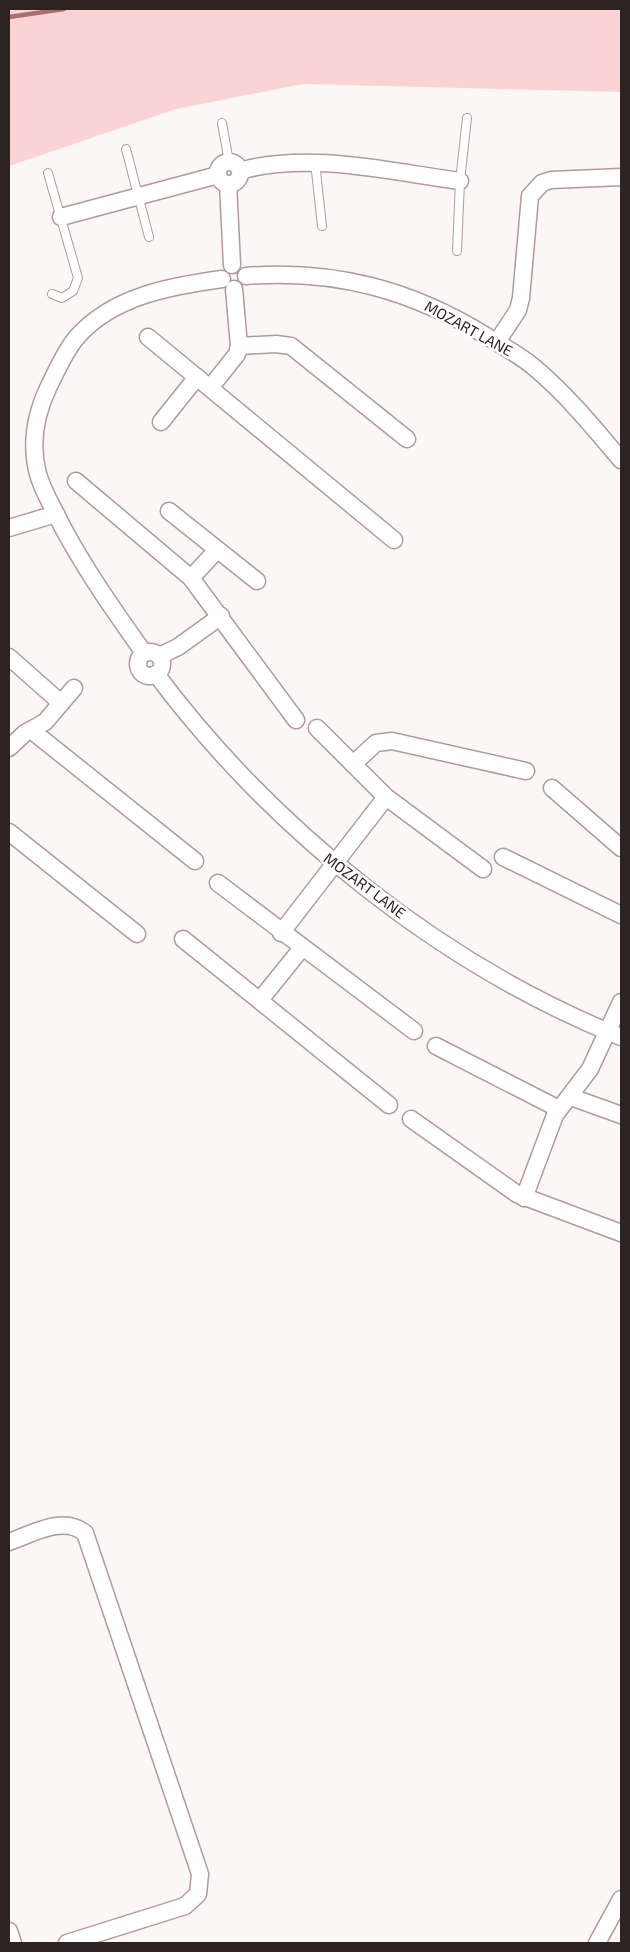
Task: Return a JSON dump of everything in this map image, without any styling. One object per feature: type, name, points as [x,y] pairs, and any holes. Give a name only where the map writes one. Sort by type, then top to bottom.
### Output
[{"type":"street","points":[[61,217],[138,196],[223,179],[237,180],[234,167],[264,164],[315,162],[460,181]]},
{"type":"street","points":[[497,342],[518,310],[521,298],[528,205],[535,188],[551,180],[621,177]]},
{"type":"street","points":[[223,179],[232,265]]},
{"type":"street","points":[[210,388],[237,354],[239,346],[228,284],[224,269],[232,265],[240,266],[246,276],[244,284],[228,284],[178,286],[118,305],[100,317],[76,338],[43,399],[35,431],[36,461],[38,473],[56,514],[96,585],[152,654],[178,647],[220,616]]},
{"type":"street","name":"MOZART LANE","points":[[246,276],[341,278],[369,284],[442,310],[497,342],[526,361],[544,376],[621,460]]},
{"type":"street","points":[[148,337],[394,540]]},
{"type":"street","points":[[239,346],[276,344],[291,346],[406,439]]},
{"type":"street","points":[[161,422],[197,377]]},
{"type":"street","points":[[76,481],[191,578],[296,720]]},
{"type":"street","points":[[168,511],[216,551],[257,581]]},
{"type":"street","points":[[9,528],[56,514]]},
{"type":"street","points":[[191,578],[216,551]]},
{"type":"street","name":"MOZART LANE","points":[[152,654],[162,667],[156,674],[216,747],[286,819],[335,862],[454,951],[614,1034]]},
{"type":"street","points":[[9,657],[61,703]]},
{"type":"street","points":[[9,748],[17,739],[45,722],[74,688]]},
{"type":"street","points":[[317,728],[386,797],[483,869]]},
{"type":"street","points":[[31,730],[195,862]]},
{"type":"street","points":[[353,764],[376,743],[392,741],[526,771]]},
{"type":"street","points":[[552,788],[621,848]]},
{"type":"street","points":[[281,933],[386,797]]},
{"type":"street","points":[[9,832],[137,934]]},
{"type":"street","points":[[503,857],[621,915]]},
{"type":"street","points":[[218,883],[281,933],[414,1031]]},
{"type":"street","points":[[183,939],[389,1105]]},
{"type":"street","points":[[260,1000],[302,948]]},
{"type":"street","points":[[524,1198],[559,1109],[571,1097],[614,1034],[621,1002]]},
{"type":"street","points":[[436,1046],[559,1109]]},
{"type":"street","points":[[571,1097],[621,1115]]},
{"type":"street","points":[[411,1119],[495,1180],[524,1198],[621,1233]]},
{"type":"street","points":[[9,1542],[60,1524],[74,1525],[85,1533],[200,1874],[198,1894],[185,1906],[67,1943]]},
{"type":"street","points":[[597,1943],[621,1899]]},
{"type":"street","points":[[9,1931],[13,1943]]},
{"type":"lane","points":[[457,250],[460,181],[467,118]]},
{"type":"lane","points":[[222,123],[234,167]]},
{"type":"lane","points":[[126,149],[149,237]]},
{"type":"lane","points":[[315,162],[322,226]]},
{"type":"lane","points":[[48,173],[78,278],[73,291],[62,298],[52,294]]},
{"type":"shaded area","points":[[9,9],[621,9],[621,92],[303,84],[176,109],[9,166]]},
{"type":"waterway","points":[[9,17],[64,9]]}]
